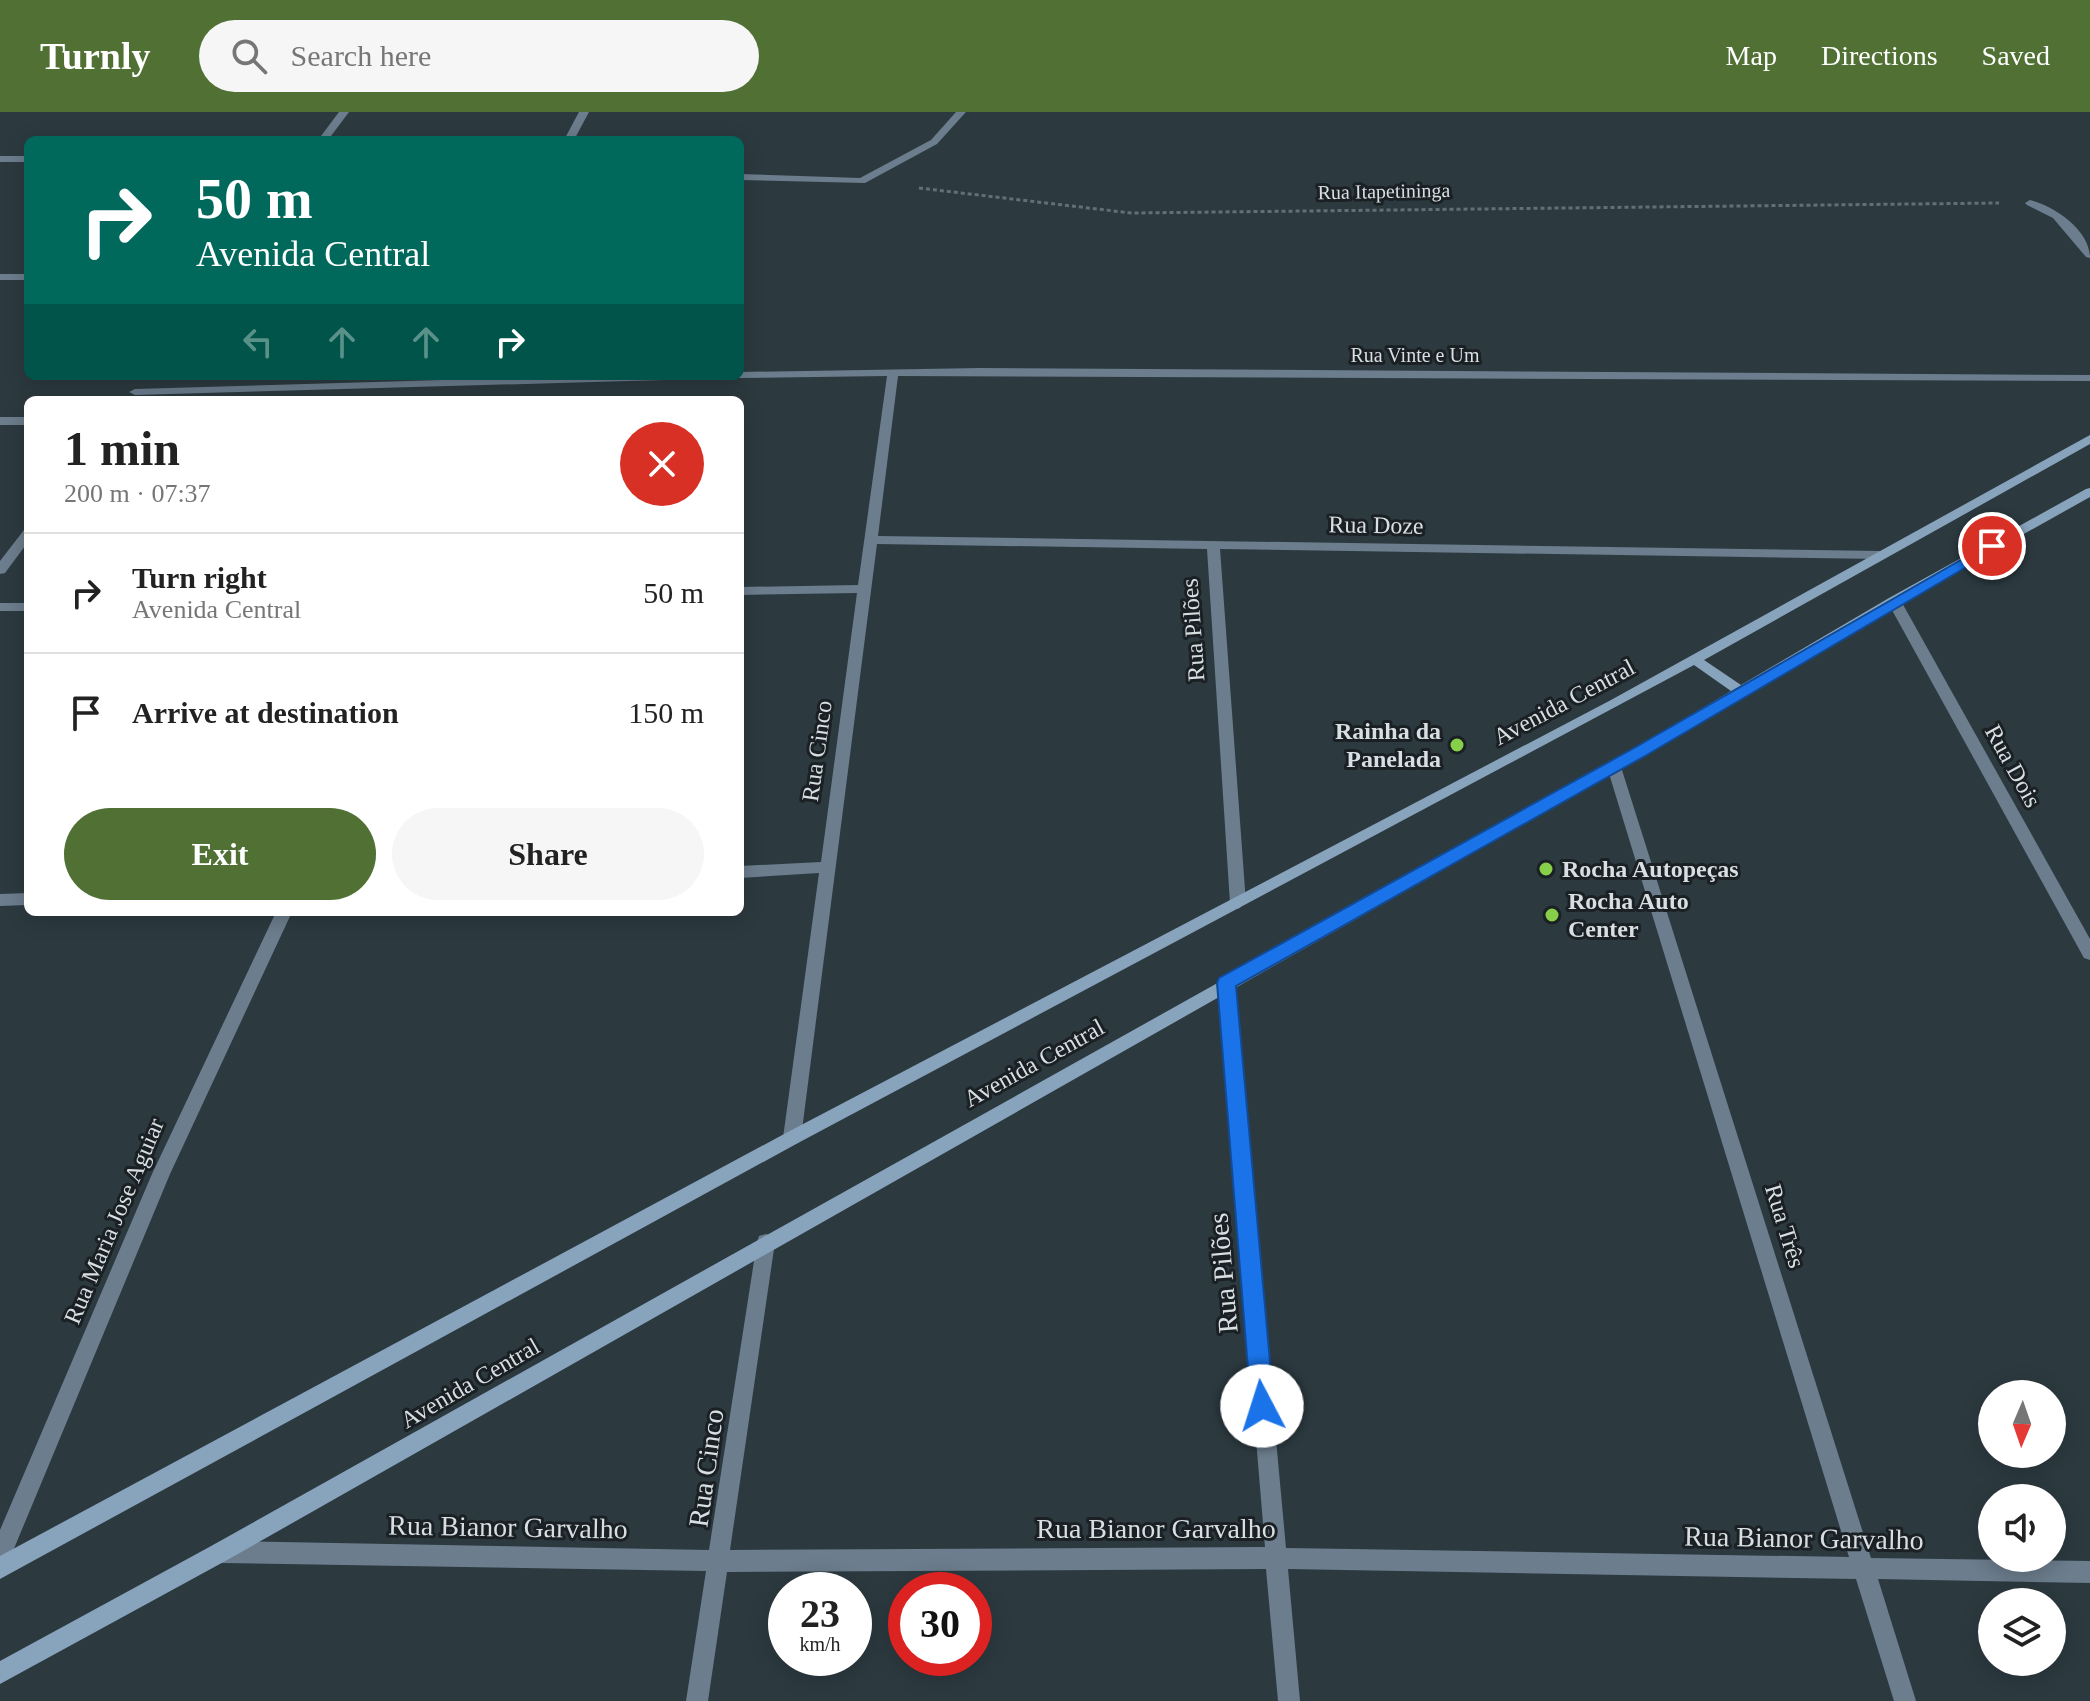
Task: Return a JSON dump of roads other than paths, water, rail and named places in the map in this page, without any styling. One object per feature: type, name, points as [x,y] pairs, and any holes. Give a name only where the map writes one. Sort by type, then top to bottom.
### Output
[{"type":"main road","name":"Avenida Central","points":[[0,1568],[792,1138],[1694,659],[2090,439]]},
{"type":"main road","name":"Avenida Central","points":[[0,1673],[221,1552],[766,1242],[1614,767],[1894,601],[2090,492]]},
{"type":"main road","points":[[1694,659],[1743,693]]},
{"type":"street","points":[[326,136],[344,112]]},
{"type":"street","points":[[571,136],[584,112]]},
{"type":"street","points":[[744,177],[862,181],[934,142],[961,112]]},
{"type":"street","points":[[0,159],[24,159]]},
{"type":"street","points":[[2030,203],[2045,206],[2057,214],[2090,255]]},
{"type":"street","points":[[0,277],[24,277]]},
{"type":"street","name":"Rua Vinte e Um","points":[[744,375],[893,372],[2090,378]]},
{"type":"street","name":"Rua Cinco","points":[[792,1138],[893,372]]},
{"type":"street","points":[[132,396],[540,380]]},
{"type":"street","points":[[0,421],[24,421]]},
{"type":"street","points":[[0,570],[24,538]]},
{"type":"street","name":"Rua Doze","points":[[871,540],[1881,555]]},
{"type":"street","name":"Rua Pilões","points":[[1213,545],[1238,903]]},
{"type":"street","points":[[744,591],[865,589]]},
{"type":"street","name":"Rua Dois","points":[[1894,601],[2090,954]]},
{"type":"street","points":[[0,607],[24,607]]},
{"type":"street","name":"Rua Três","points":[[1614,767],[1905,1701]]},
{"type":"street","points":[[744,872],[827,867]]},
{"type":"street","points":[[0,900],[24,899]]},
{"type":"street","name":"Rua Maria Jose Aguiar","points":[[0,1556],[161,1174],[282,916]]},
{"type":"street","name":"Rua Pilões","points":[[1226,983],[1289,1701]]},
{"type":"street","name":"Rua Cinco","points":[[697,1701],[721,1561],[766,1242]]},
{"type":"street","name":"Rua Bianor Garvalho","points":[[221,1552],[721,1561],[1275,1558],[2090,1572]]},
{"type":"place","name":"Rainha da Panelada","points":[[1457,745]]},
{"type":"place","name":"Rocha Autopeças","points":[[1546,869]]},
{"type":"place","name":"Rocha Auto Center","points":[[1552,915]]}]
